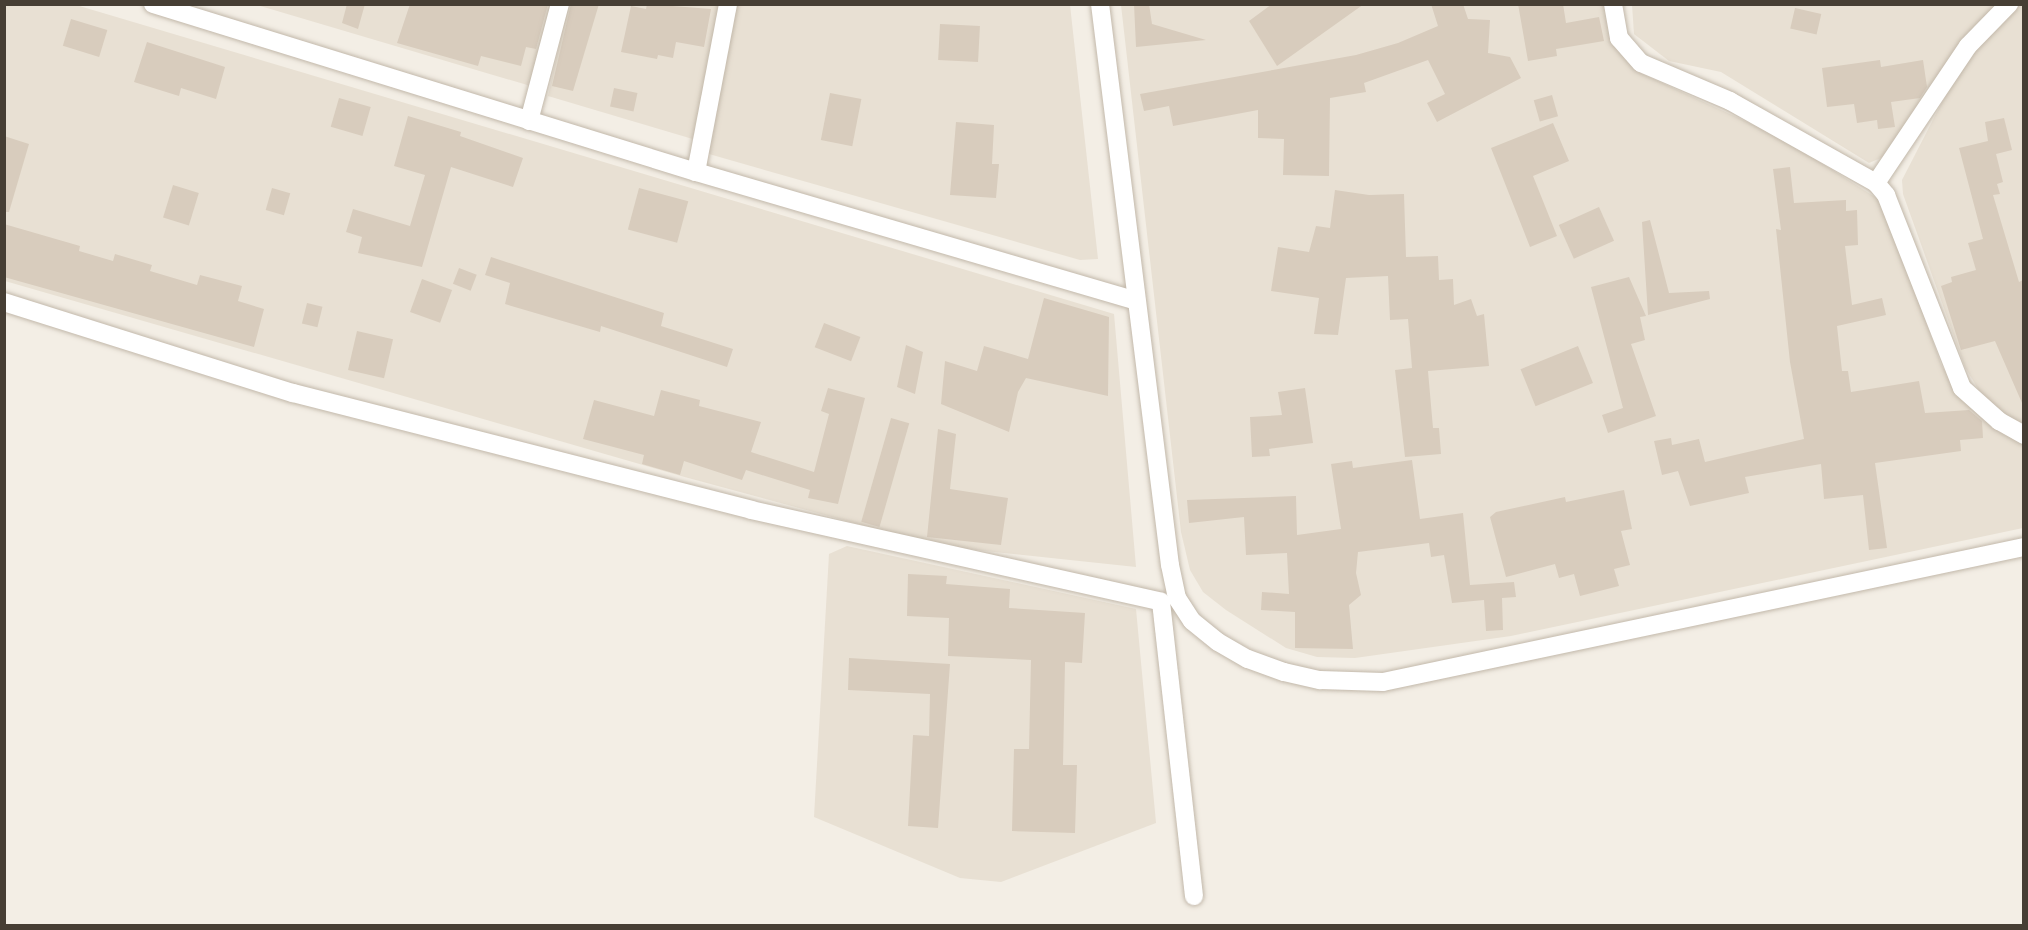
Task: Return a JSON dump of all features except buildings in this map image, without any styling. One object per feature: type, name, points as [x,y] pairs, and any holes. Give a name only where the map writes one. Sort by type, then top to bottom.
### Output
[{"type":"street","points":[[153,4],[696,172],[1135,300]]},
{"type":"street","points":[[529,121],[560,4]]},
{"type":"street","points":[[696,172],[728,4]]},
{"type":"street","points":[[1100,4],[1135,300],[1177,598],[1192,621],[1218,642],[1248,659],[1284,672],[1320,680],[1383,682],[2024,547]]},
{"type":"street","points":[[1613,4],[1619,38],[1641,63],[1730,100],[1876,183],[1886,195],[1962,388],[1999,422],[2024,435]]},
{"type":"street","points":[[1876,183],[1968,46],[2009,4]]},
{"type":"street","points":[[4,302],[304,396],[751,510],[1161,602],[1194,896]]},
{"type":"shaded area","points":[[4,5],[76,5],[1114,314],[1136,567],[939,546],[681,476],[5,281]]},
{"type":"shaded area","points":[[257,5],[555,5],[534,87]]},
{"type":"shaded area","points":[[568,5],[722,5],[696,140],[548,96]]},
{"type":"shaded area","points":[[735,5],[1070,5],[1098,259],[1080,260],[709,154]]},
{"type":"shaded area","points":[[1121,5],[1605,5],[1610,32],[1620,53],[1638,72],[1782,138],[1878,199],[1886,209],[1941,364],[1952,384],[2023,443],[2023,528],[1511,636],[1355,658],[1317,657],[1286,648],[1226,610],[1203,592],[1190,570],[1181,532]]},
{"type":"shaded area","points":[[1632,5],[2001,5],[1890,154],[1869,163],[1721,72],[1669,61],[1634,34]]},
{"type":"shaded area","points":[[2015,5],[2023,5],[2023,430],[1981,394],[1965,367],[1903,194],[1902,180],[1955,77],[1970,53]]},
{"type":"shaded area","points":[[847,546],[1136,609],[1156,823],[1001,882],[960,878],[814,817],[829,554]]}]
